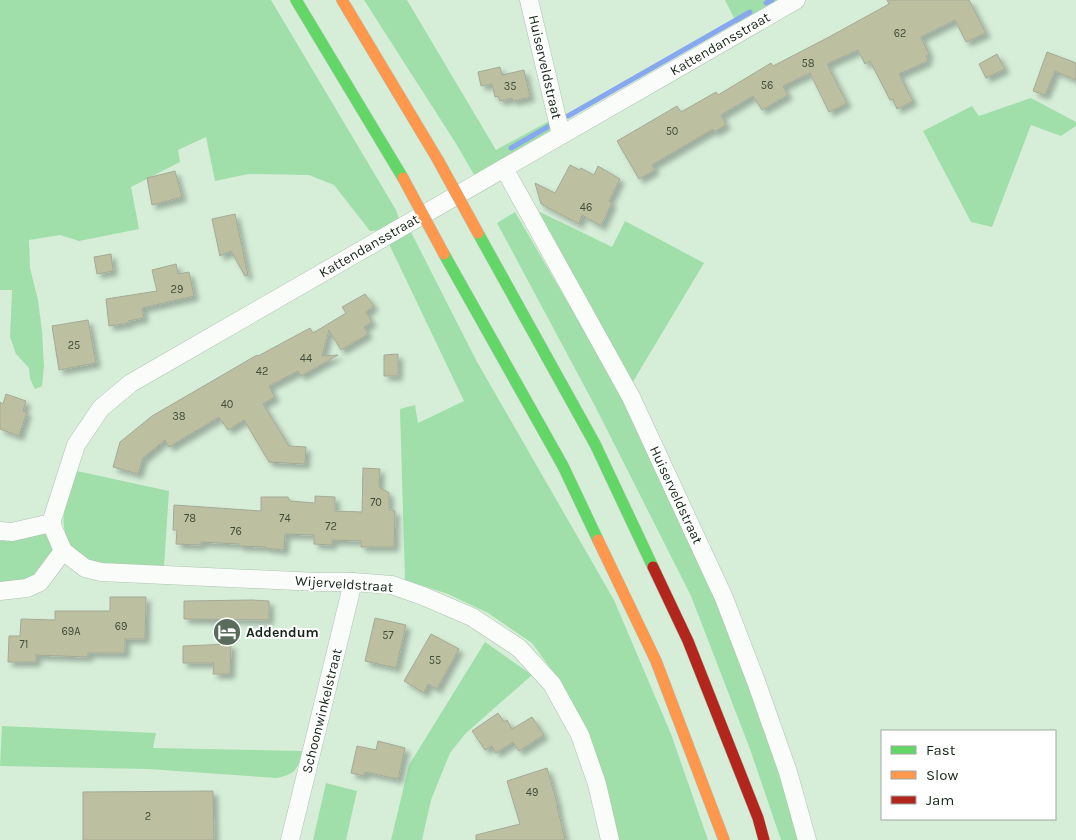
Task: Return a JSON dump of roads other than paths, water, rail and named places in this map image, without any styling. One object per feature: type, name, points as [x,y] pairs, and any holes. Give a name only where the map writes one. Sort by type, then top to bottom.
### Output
[{"type":"highway","points":[[296,0],[402,178],[563,466],[656,661],[724,840]]},
{"type":"highway","points":[[342,0],[438,160],[595,444],[688,640],[758,818],[764,840]]},
{"type":"street","name":"Huiserveldstraat","points":[[529,0],[561,135]]},
{"type":"street","name":"Kattendansstraat","points":[[51,523],[76,445],[101,408],[130,383],[796,0]]},
{"type":"street","name":"Huiserveldstraat","points":[[504,168],[631,397],[724,598],[788,772],[807,840]]},
{"type":"street","points":[[0,532],[12,532],[51,523]]},
{"type":"street","name":"Wijerveldstraat","points":[[51,523],[63,551],[85,568],[101,572],[392,585],[472,617],[519,648],[552,684],[580,734],[597,784],[610,840]]},
{"type":"street","points":[[0,591],[27,588],[40,582],[63,551]]},
{"type":"street","name":"Schoonwinkelstraat","points":[[290,840],[353,582]]},
{"type":"waterway","points":[[766,3],[772,0]]},
{"type":"waterway","points":[[568,116],[750,12]]},
{"type":"waterway","points":[[511,148],[551,125],[552,121]]},
{"type":"place","name":"Addendum","points":[[227,632]]}]
